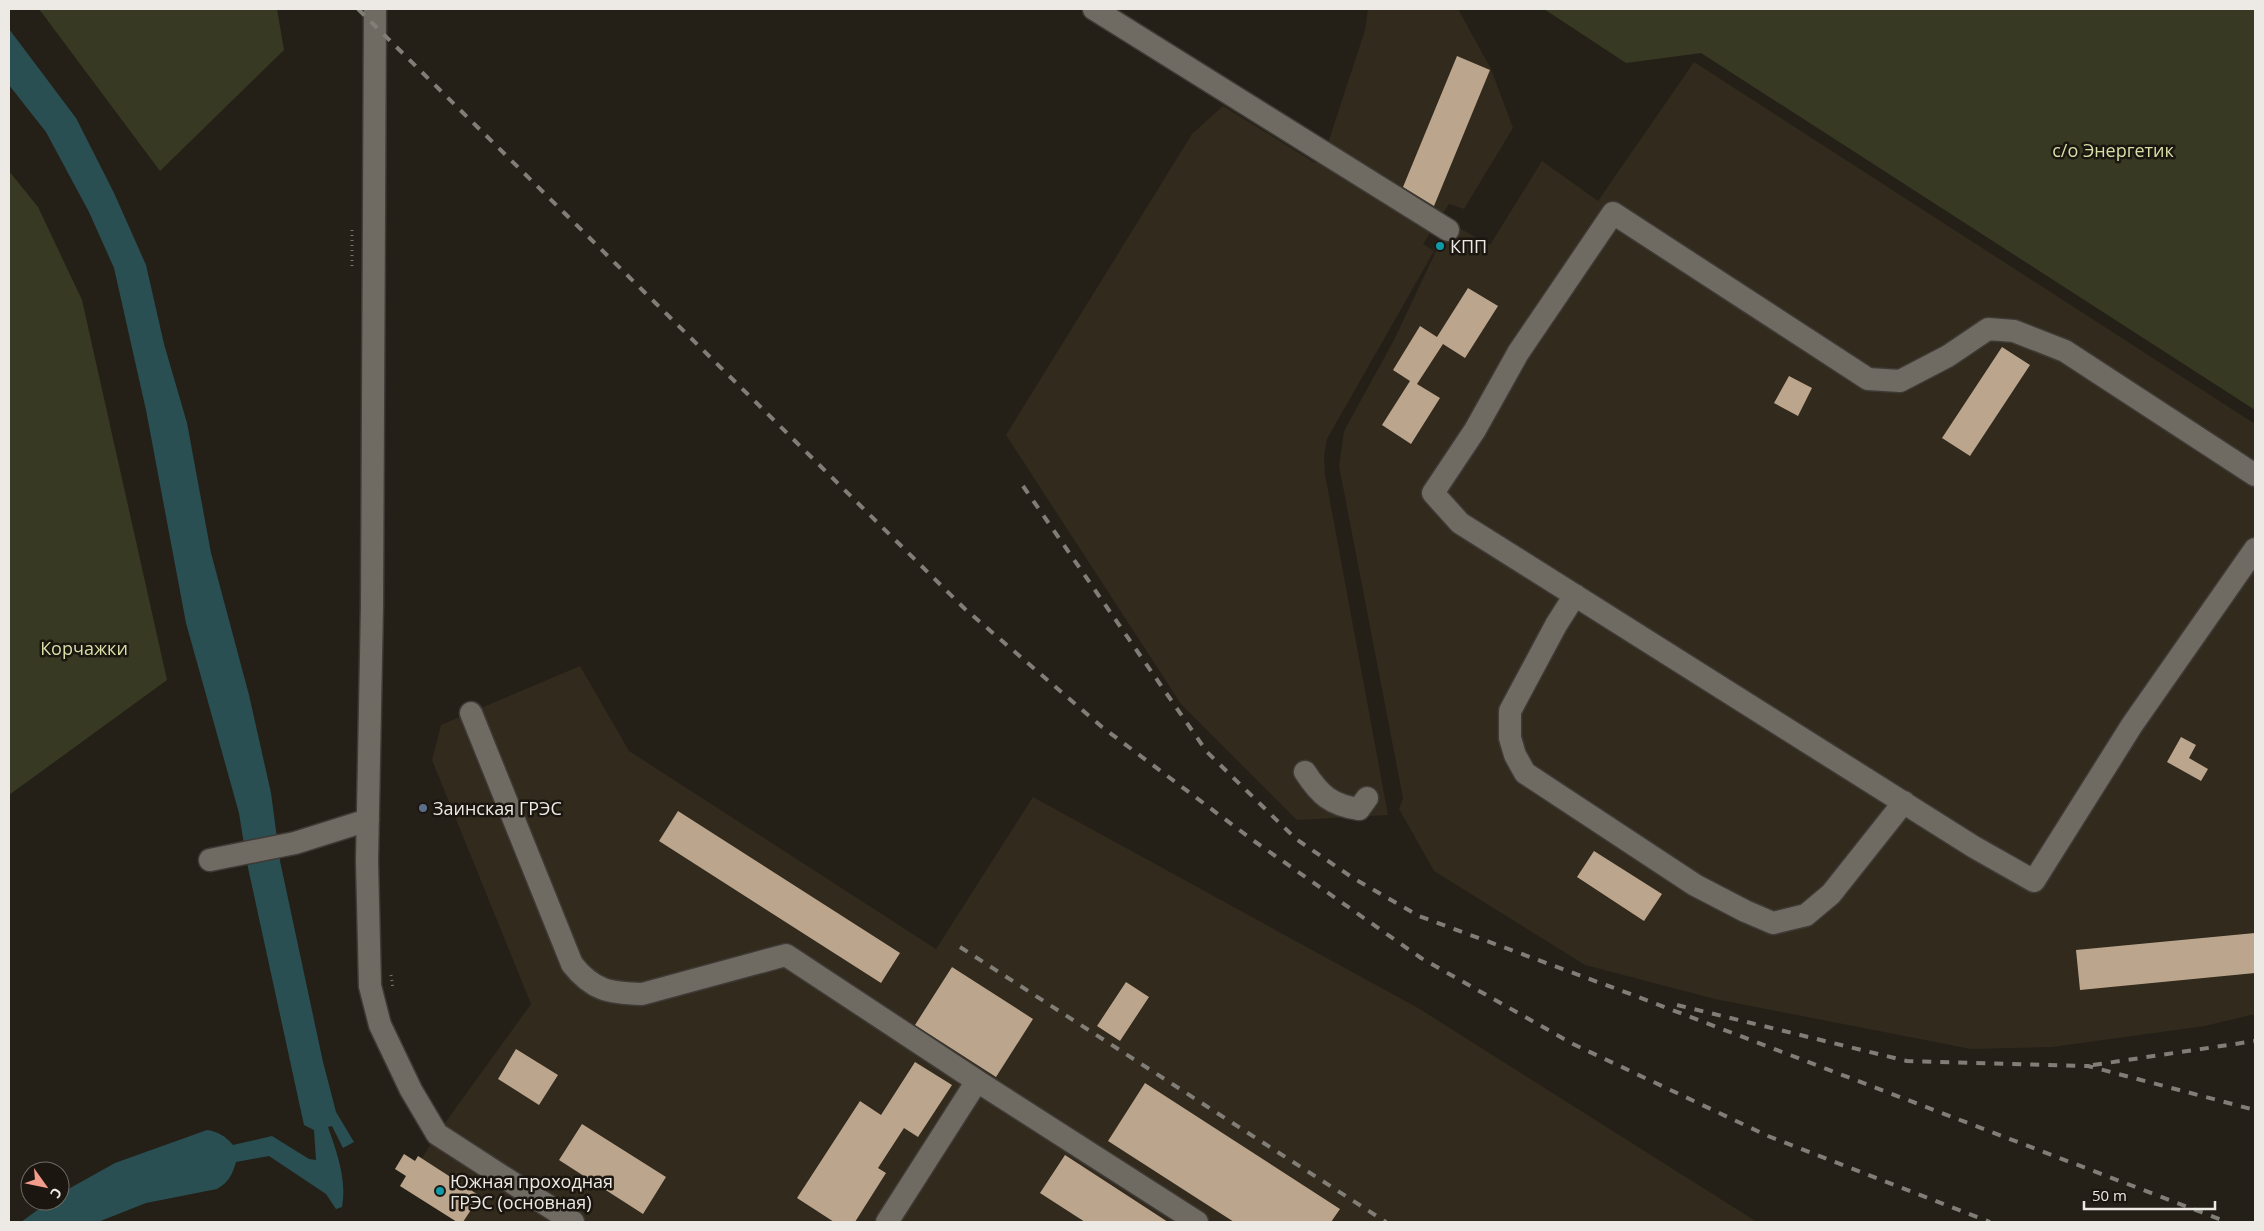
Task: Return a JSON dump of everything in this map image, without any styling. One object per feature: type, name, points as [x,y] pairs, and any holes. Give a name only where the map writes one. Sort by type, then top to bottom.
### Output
[{"type":"street","points":[[375,9],[372,596],[367,861],[370,986],[374,1008],[384,1033],[411,1090],[437,1134],[573,1222]]},
{"type":"street","points":[[1094,9],[1448,230]]},
{"type":"street","points":[[2255,474],[2064,351],[2014,331],[1988,329],[1948,356],[1900,381],[1868,379],[1613,213],[1518,353],[1475,430],[1433,493],[1460,523],[1974,847],[2034,881],[2132,726],[2255,549]]},
{"type":"street","points":[[1575,595],[1556,625],[1510,710],[1510,738],[1515,756],[1525,774],[1636,848],[1745,912],[1773,923],[1806,915],[1831,894],[1853,869],[1904,802]]},
{"type":"street","points":[[471,713],[572,964],[583,979],[598,988],[619,994],[642,994],[786,955],[977,1081],[1197,1222]]},
{"type":"street","points":[[1305,772],[1328,800],[1343,807],[1359,809],[1367,798]]},
{"type":"street","points":[[210,860],[295,842],[368,820]]},
{"type":"street","points":[[887,1222],[977,1081]]},
{"type":"shaded area","points":[[1368,9],[1458,9],[1491,69],[1513,128],[1464,209],[1449,204],[1423,244],[1434,251],[1327,439],[1324,456],[1325,474],[1388,815],[1297,820],[1181,704],[1006,435],[1192,134],[1223,106],[1315,163],[1329,140],[1365,30]]},
{"type":"shaded area","points":[[1694,62],[2255,424],[2255,1014],[2205,1026],[2052,1047],[1971,1049],[1715,999],[1585,965],[1434,871],[1399,809],[1403,798],[1339,466],[1344,431],[1394,340],[1436,251],[1433,248],[1452,224],[1490,245],[1542,161],[1598,201]]},
{"type":"shaded area","name":"Заинская ГРЭС","points":[[580,666],[629,751],[936,949],[1033,797],[1418,1008],[1757,1222],[457,1222],[400,1186],[406,1176],[395,1169],[404,1154],[415,1161],[418,1156],[422,1158],[437,1134],[531,1004],[432,760],[441,725]]},
{"type":"green space","points":[[39,9],[277,9],[284,50],[160,171]]},
{"type":"green space","name":"с/о Энергетик","points":[[1544,9],[2255,9],[2255,410],[1701,53],[1626,63]]},
{"type":"green space","name":"Корчажки","points":[[9,171],[38,207],[82,300],[167,680],[9,795]]},
{"type":"water","points":[[9,29],[76,118],[114,193],[146,265],[164,344],[187,423],[211,553],[249,695],[271,793],[280,861],[323,1062],[336,1112],[354,1142],[343,1148],[332,1126],[328,1127],[340,1167],[343,1187],[342,1207],[336,1209],[326,1194],[269,1156],[236,1162],[229,1178],[217,1189],[146,1203],[98,1222],[21,1222],[36,1211],[70,1211],[70,1188],[115,1163],[207,1130],[222,1135],[233,1145],[272,1136],[309,1159],[316,1160],[314,1130],[304,1125],[247,863],[239,813],[186,623],[146,410],[114,268],[89,212],[46,132],[9,85]]},
{"type":"building","points":[[1457,56],[1490,70],[1434,206],[1403,187]]},
{"type":"building","points":[[1468,288],[1498,306],[1465,358],[1443,344],[1417,384],[1440,398],[1411,444],[1382,425],[1410,381],[1393,370],[1420,326],[1437,337]]},
{"type":"building","points":[[2002,347],[2030,365],[1970,456],[1942,438]]},
{"type":"building","points":[[1789,376],[1812,388],[1798,416],[1774,403]]},
{"type":"building","points":[[2181,737],[2196,745],[2189,758],[2208,769],[2201,781],[2167,762]]},
{"type":"building","points":[[678,811],[900,953],[881,983],[659,841]]},
{"type":"building","points":[[1594,851],[1662,894],[1644,921],[1577,877]]},
{"type":"building","points":[[2255,933],[2255,973],[2080,990],[2076,950]]},
{"type":"building","points":[[952,967],[1033,1019],[996,1077],[915,1025]]},
{"type":"building","points":[[1126,982],[1149,997],[1120,1041],[1097,1026]]},
{"type":"building","points":[[516,1049],[558,1075],[539,1105],[498,1079]]},
{"type":"building","points":[[915,1062],[952,1085],[918,1137],[904,1128],[878,1168],[886,1173],[855,1222],[834,1222],[797,1198],[860,1101],[881,1115]]},
{"type":"building","points":[[1145,1083],[1340,1209],[1331,1222],[1234,1222],[1108,1141]]},
{"type":"building","points":[[582,1124],[666,1177],[643,1214],[559,1160]]},
{"type":"building","name":"Южная проходная ГРЭС (основная)","points":[[404,1154],[415,1161],[418,1156],[480,1196],[463,1222],[457,1222],[400,1186],[406,1176],[395,1169]]},
{"type":"building","points":[[1065,1155],[1168,1222],[1085,1222],[1040,1193]]},
{"type":"railway","points":[[358,9],[965,609],[1102,727],[1254,841],[1421,958],[1573,1044],[1768,1136],[1990,1222]]},
{"type":"railway","points":[[1023,486],[1207,752],[1296,839],[1353,878],[1419,916],[1633,995],[2227,1222]]},
{"type":"railway","points":[[960,947],[1386,1222]]},
{"type":"railway","points":[[1677,1005],[1907,1061],[2088,1066],[2255,1110]]},
{"type":"railway","points":[[2093,1065],[2255,1041]]},
{"type":"place","name":"КПП","points":[[1440,246]]},
{"type":"place","name":"Заинская ГРЭС","points":[[423,808]]},
{"type":"place","name":"Южная проходная ГРЭС (основная)","points":[[440,1191]]}]
